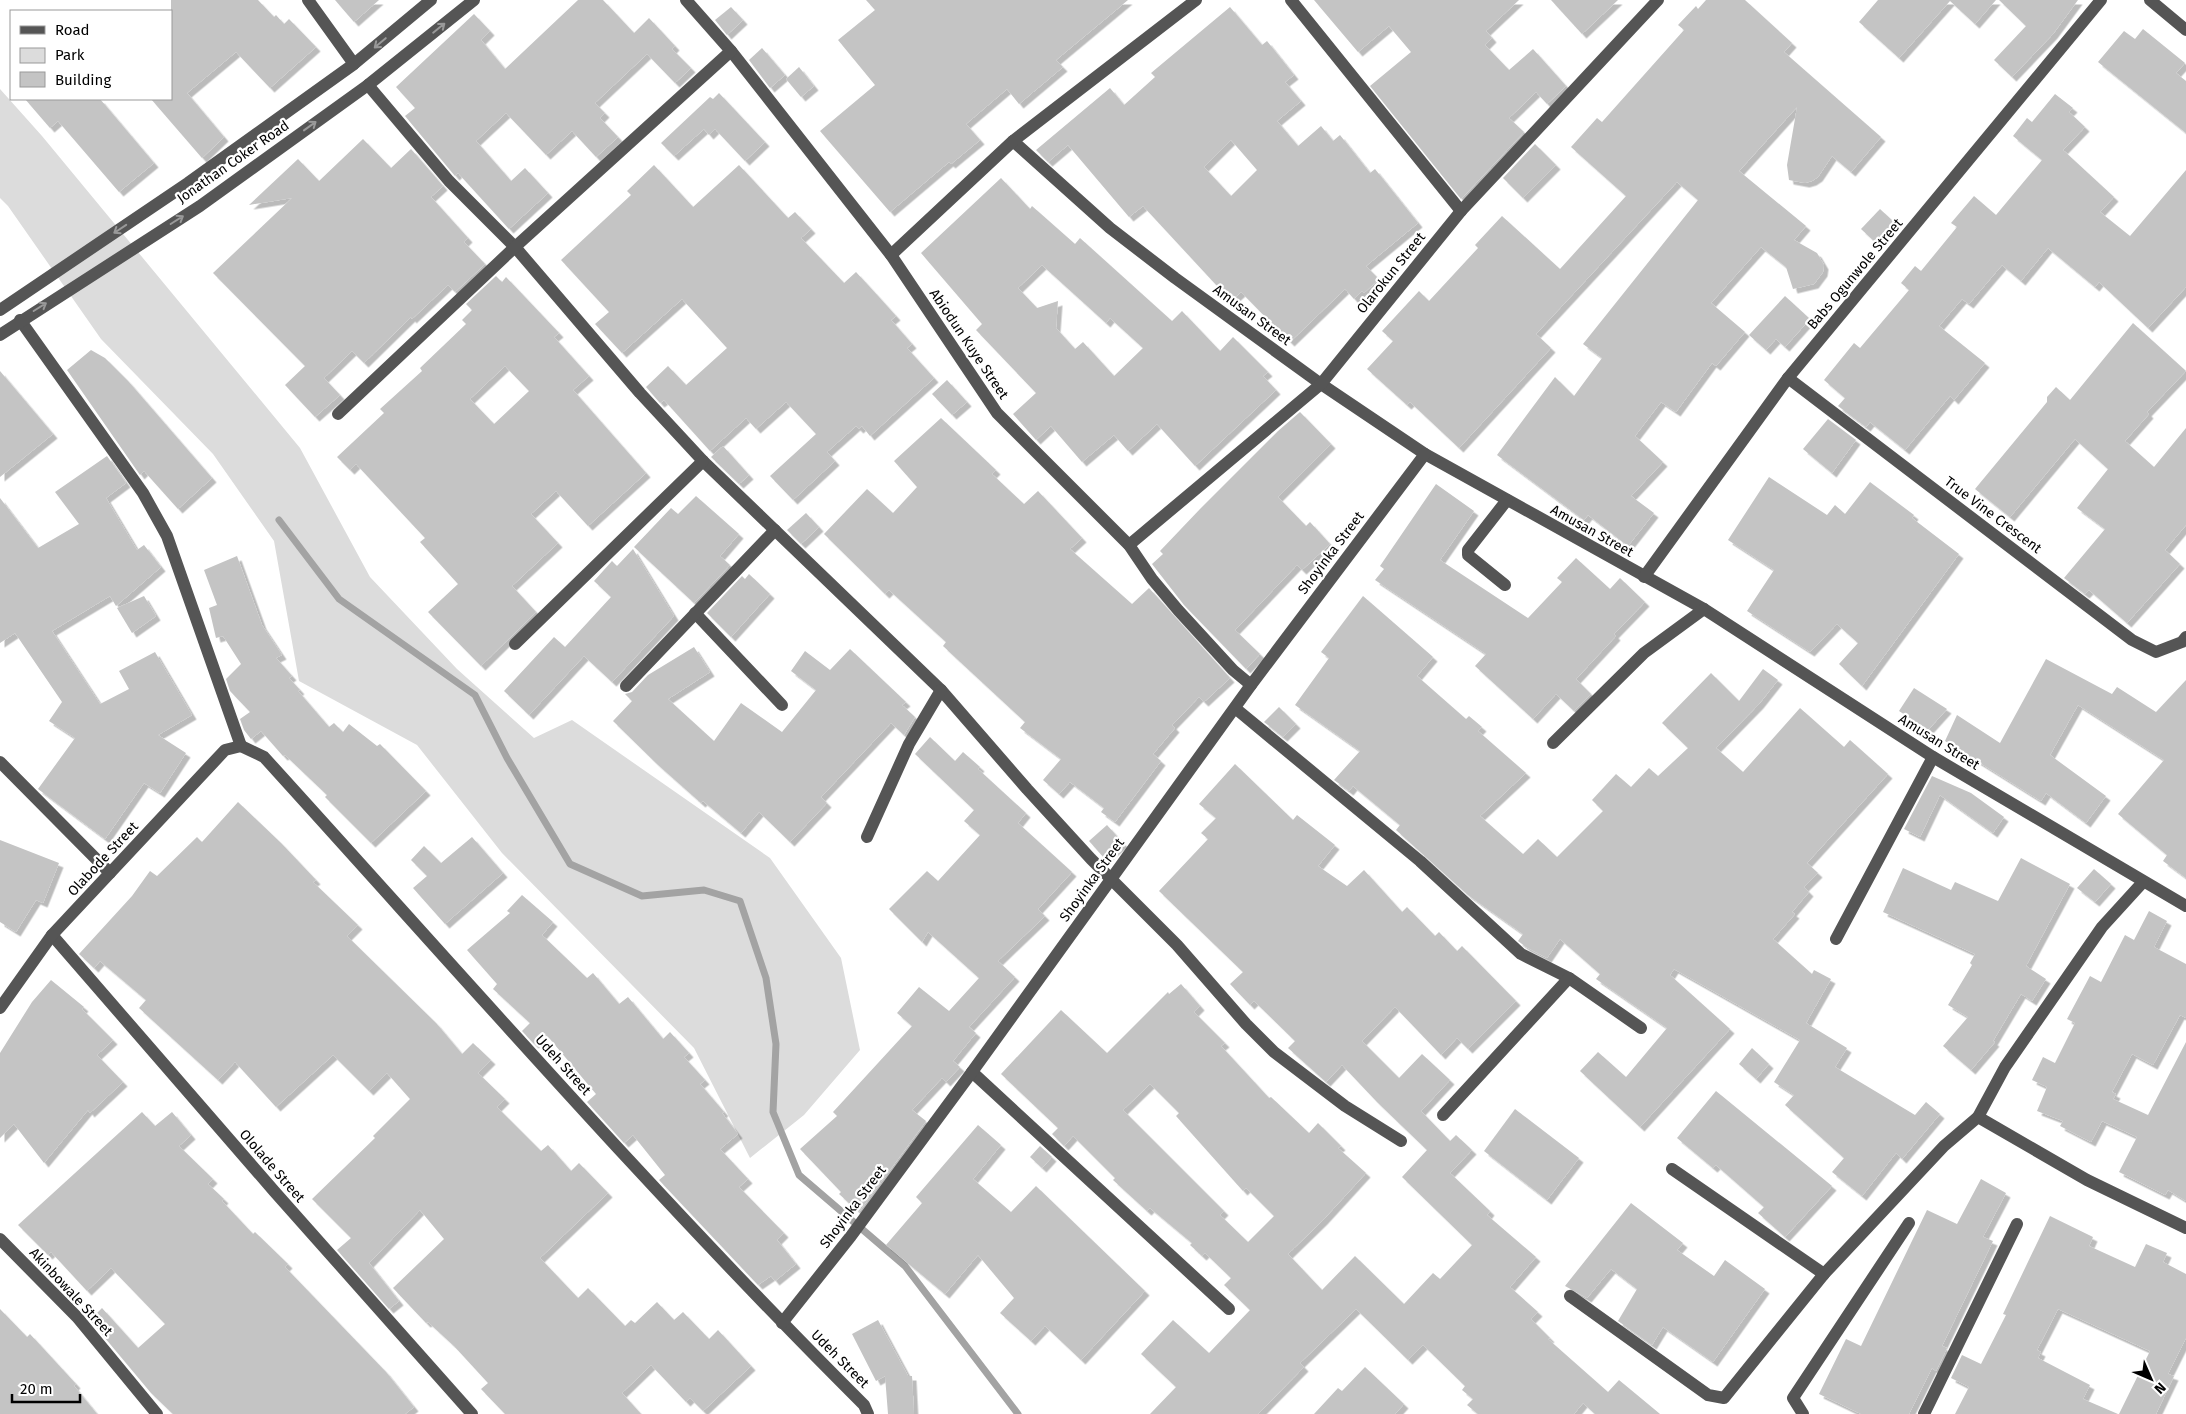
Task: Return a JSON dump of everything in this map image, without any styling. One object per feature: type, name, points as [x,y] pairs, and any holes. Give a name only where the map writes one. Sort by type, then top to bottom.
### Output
[{"type":"street","points":[[308,0],[354,64]]},
{"type":"street","name":"Jonathan Coker Road","points":[[0,310],[188,183],[354,64],[430,0]]},
{"type":"street","name":"Jonathan Coker Road","points":[[0,335],[20,320],[200,206],[368,85],[474,0]]},
{"type":"street","name":"Abiodun Kuye Street","points":[[686,0],[731,51],[891,255],[997,413],[1129,545],[1152,579],[1178,610],[1233,670],[1251,685]]},
{"type":"street","points":[[891,255],[1013,141],[1196,0]]},
{"type":"street","points":[[1291,0],[1461,211]]},
{"type":"street","name":"Olarokun Street","points":[[1129,545],[1321,384],[1461,211],[1658,0]]},
{"type":"street","name":"Babs Ogunwole Street","points":[[1644,577],[1788,378],[2101,0]]},
{"type":"street","points":[[2150,0],[2186,30]]},
{"type":"street","points":[[338,414],[515,247],[731,51]]},
{"type":"street","points":[[368,85],[455,187],[515,247],[640,393],[703,461],[941,690],[1026,789],[1274,1052],[1345,1106],[1401,1141]]},
{"type":"street","name":"Amusan Street","points":[[1013,141],[1110,228],[1174,278],[1321,384],[1377,419],[1425,454],[1704,609],[1933,757],[2186,906]]},
{"type":"street","points":[[20,320],[143,493],[166,536],[241,746]]},
{"type":"street","name":"True Vine Crescent","points":[[1788,378],[2132,640],[2156,652],[2182,642],[2186,637]]},
{"type":"street","name":"Shoyinka Street","points":[[782,1323],[851,1236],[972,1072],[1251,685],[1425,454]]},
{"type":"street","points":[[515,644],[703,461]]},
{"type":"street","points":[[1505,585],[1472,561],[1468,555],[1468,550],[1507,500]]},
{"type":"street","points":[[626,686],[774,530]]},
{"type":"street","points":[[1553,743],[1644,653],[1704,609]]},
{"type":"street","points":[[695,613],[782,705]]},
{"type":"street","points":[[867,838],[910,744],[941,690]]},
{"type":"street","points":[[1235,708],[1420,861],[1522,954],[1569,978],[1641,1028]]},
{"type":"street","name":"Olabode Street","points":[[0,1008],[52,935],[225,750],[241,746]]},
{"type":"street","name":"Udeh Street","points":[[241,746],[264,757],[614,1144],[782,1323],[866,1409]]},
{"type":"street","points":[[1836,938],[1933,757]]},
{"type":"street","points":[[0,762],[110,873]]},
{"type":"street","points":[[1570,1296],[1708,1395],[1720,1398],[1728,1393],[1824,1274],[1944,1146],[1978,1117],[2005,1067],[2102,927],[2143,882]]},
{"type":"street","name":"Ololade Street","points":[[52,935],[274,1191],[472,1414]]},
{"type":"street","points":[[1443,1115],[1569,978]]},
{"type":"street","points":[[972,1072],[1228,1308]]},
{"type":"street","points":[[1978,1117],[2088,1180],[2186,1228]]},
{"type":"street","points":[[1672,1169],[1824,1274]]},
{"type":"street","points":[[1803,1414],[1794,1398],[1909,1223]]},
{"type":"street","points":[[1924,1414],[2017,1224]]},
{"type":"street","name":"Akinbowale Street","points":[[0,1239],[77,1317],[157,1414]]},
{"type":"green space","points":[[0,89],[42,136],[300,448],[370,577],[457,669],[534,738],[572,720],[770,858],[841,958],[860,1050],[804,1115],[750,1158],[694,1048],[502,853],[417,745],[299,681],[274,541],[213,454],[101,339],[8,206],[0,198]]},
{"type":"building","points":[[171,0],[258,0],[274,17],[276,15],[284,24],[289,19],[316,47],[270,88],[236,52],[187,93],[224,137],[202,158],[152,100],[172,100]]},
{"type":"building","points":[[335,0],[379,0],[354,22]]},
{"type":"building","points":[[578,0],[603,0],[634,33],[649,18],[675,46],[672,49],[691,68],[675,83],[647,54],[595,103],[605,113],[600,118],[618,137],[596,157],[572,131],[546,155],[506,113],[476,141],[511,181],[525,168],[548,193],[509,229],[458,173],[455,176],[405,116],[415,108],[396,87],[474,14],[490,31],[481,40],[505,69]]},
{"type":"building","points":[[866,0],[1128,0],[1056,60],[1063,67],[1019,104],[1007,89],[966,124],[980,140],[951,164],[949,162],[890,212],[820,131],[875,85],[838,40],[875,10]]},
{"type":"building","points":[[1314,0],[1519,0],[1486,31],[1492,38],[1485,45],[1509,70],[1533,49],[1566,86],[1547,104],[1536,92],[1509,118],[1524,132],[1461,199],[1370,86],[1411,52],[1389,26],[1358,52]]},
{"type":"building","points":[[1551,0],[1618,0],[1582,34]]},
{"type":"building","points":[[1706,0],[1745,0],[1792,43],[1784,52],[1881,137],[1851,172],[1832,156],[1818,177],[1812,181],[1805,183],[1789,180],[1787,165],[1797,107],[1739,171],[1806,226],[1794,240],[1817,253],[1824,265],[1823,272],[1814,284],[1793,289],[1786,267],[1761,247],[1711,303],[1745,332],[1716,366],[1712,363],[1676,412],[1661,402],[1635,436],[1663,462],[1631,496],[1654,513],[1628,546],[1588,515],[1584,520],[1497,455],[1555,377],[1574,396],[1602,358],[1583,344],[1698,200],[1677,182],[1536,334],[1551,348],[1459,448],[1410,402],[1407,405],[1367,369],[1393,341],[1382,331],[1419,291],[1429,301],[1478,248],[1475,245],[1502,216],[1560,269],[1626,196],[1571,147],[1597,118],[1602,122],[1684,30],[1678,25],[1696,6],[1698,9]]},
{"type":"building","points":[[1878,0],[1996,0],[1975,24],[1950,1],[1899,58],[1859,22]]},
{"type":"building","points":[[1999,0],[2078,0],[2053,34],[2012,77],[1994,60],[2026,26]]},
{"type":"building","points":[[731,7],[743,20],[727,35],[715,20]]},
{"type":"building","points":[[1230,7],[1262,45],[1267,41],[1294,75],[1285,82],[1301,101],[1277,121],[1298,146],[1321,126],[1333,141],[1340,135],[1370,173],[1375,169],[1418,223],[1366,266],[1379,279],[1364,293],[1362,291],[1354,299],[1345,289],[1290,342],[1241,292],[1231,301],[1143,206],[1129,217],[1068,145],[1048,162],[1036,150],[1110,88],[1124,105],[1155,77],[1151,73]],"holes":[[[1231,140],[1257,170],[1231,196],[1204,167]]]},
{"type":"building","points":[[2143,29],[2185,63],[2176,73],[2186,81],[2186,133],[2098,62],[2124,31],[2135,39]]},
{"type":"building","points":[[762,48],[785,75],[770,88],[749,60]]},
{"type":"building","points":[[799,67],[814,86],[801,97],[786,79]]},
{"type":"building","points":[[719,93],[765,142],[745,161],[715,129],[709,135],[704,129],[674,156],[661,143],[710,97],[713,99]]},
{"type":"building","points":[[2055,94],[2073,108],[2069,112],[2085,127],[2063,150],[2114,197],[2100,212],[2130,236],[2186,170],[2186,287],[2148,328],[2099,282],[2095,287],[2048,248],[2021,281],[2002,265],[1969,304],[1962,299],[1939,326],[1985,363],[1954,400],[1950,396],[1905,450],[1870,422],[1866,427],[1838,406],[1845,398],[1824,380],[1854,343],[1860,348],[1909,290],[1901,283],[1915,266],[1921,271],[1957,227],[1951,223],[1974,196],[1996,215],[2042,160],[2013,136],[2027,118],[2032,122]]},
{"type":"building","points":[[26,100],[101,100],[154,163],[119,192],[58,121],[50,128]]},
{"type":"building","points":[[363,139],[391,168],[411,149],[443,186],[431,197],[468,238],[464,242],[485,264],[455,292],[448,285],[412,319],[411,317],[364,363],[352,351],[324,378],[340,395],[315,417],[285,385],[305,366],[213,273],[292,198],[249,205],[298,159],[319,181]]},
{"type":"building","points":[[1535,144],[1556,165],[1523,198],[1503,178]]},
{"type":"building","points":[[654,165],[693,207],[739,165],[788,218],[795,212],[811,229],[801,238],[844,283],[856,272],[878,296],[896,316],[891,320],[912,344],[907,348],[934,378],[870,436],[862,426],[859,429],[856,426],[827,452],[835,461],[793,500],[770,476],[816,434],[786,402],[756,429],[746,418],[710,451],[664,400],[660,403],[646,387],[668,366],[686,385],[727,348],[682,299],[622,353],[595,324],[609,312],[561,260],[631,195],[627,191]]},
{"type":"building","points":[[1001,178],[1030,209],[1032,206],[1075,244],[1080,238],[1172,321],[1182,311],[1220,351],[1233,337],[1268,372],[1263,376],[1276,390],[1195,466],[1157,424],[1128,451],[1114,435],[1082,462],[1051,426],[1036,440],[1013,414],[1036,393],[976,330],[982,324],[921,253]],"holes":[[[1042,265],[1106,323],[1110,318],[1143,348],[1114,376],[1083,342],[1075,349],[1056,328],[1058,301],[1037,308],[1018,288]]]},
{"type":"building","points":[[1880,209],[1894,222],[1875,242],[1861,229]]},
{"type":"building","points":[[496,276],[502,282],[506,277],[559,333],[554,337],[589,376],[573,390],[646,473],[588,526],[556,491],[531,514],[558,543],[512,586],[536,612],[481,666],[428,612],[458,584],[420,542],[425,538],[356,464],[350,470],[337,457],[384,413],[380,409],[422,371],[420,368],[466,324],[462,320],[472,310],[466,304]],"holes":[[[505,366],[529,391],[494,424],[470,399]]]},
{"type":"building","points":[[1785,296],[1810,319],[1785,347],[1776,339],[1766,350],[1749,335]]},
{"type":"building","points":[[2133,323],[2186,371],[2147,412],[2149,414],[2125,441],[2154,467],[2186,428],[2186,525],[2165,550],[2180,564],[2127,623],[2089,590],[2085,594],[2064,578],[2105,529],[2077,508],[2108,469],[2075,439],[2010,517],[1975,489],[2047,402],[2047,397],[2056,387],[2070,400]]},
{"type":"building","points":[[91,350],[105,358],[128,381],[212,478],[178,509],[144,471],[140,475],[67,370]]},
{"type":"building","points":[[0,371],[53,434],[0,477]]},
{"type":"building","points":[[947,380],[967,402],[952,415],[932,394]]},
{"type":"building","points":[[1300,412],[1331,444],[1278,497],[1306,526],[1310,522],[1330,544],[1302,570],[1297,565],[1235,630],[1260,654],[1246,669],[1184,605],[1152,564],[1163,554],[1160,551],[1200,509],[1278,431]]},
{"type":"building","points":[[941,418],[996,470],[992,474],[1024,504],[1038,491],[1082,538],[1070,549],[1132,604],[1149,588],[1230,678],[1204,702],[1199,697],[1172,725],[1175,728],[1153,754],[1161,761],[1115,822],[1101,812],[1104,808],[1070,782],[1059,794],[1043,780],[1061,759],[1020,728],[1025,722],[943,646],[946,642],[889,590],[885,594],[824,534],[867,489],[893,513],[917,487],[894,461]]},
{"type":"building","points":[[1828,419],[1856,440],[1832,473],[1803,449]]},
{"type":"building","points":[[723,446],[749,475],[739,484],[711,457]]},
{"type":"building","points":[[107,456],[126,483],[106,498],[137,550],[144,545],[161,567],[116,606],[110,596],[52,631],[100,704],[129,689],[119,671],[155,652],[192,715],[158,735],[186,753],[160,793],[144,783],[105,839],[38,789],[75,738],[49,721],[62,702],[15,633],[0,643],[0,498],[38,548],[79,524],[55,492]]},
{"type":"building","points":[[1769,477],[1827,515],[1835,505],[1845,514],[1870,482],[1914,515],[1912,518],[1959,554],[1862,686],[1839,664],[1858,643],[1837,624],[1810,652],[1747,611],[1774,570],[1728,540]]},
{"type":"building","points":[[1436,484],[1474,511],[1440,560],[1528,618],[1562,582],[1557,578],[1576,558],[1610,589],[1620,578],[1645,602],[1614,634],[1616,636],[1576,679],[1591,694],[1574,711],[1556,694],[1533,719],[1475,666],[1486,654],[1375,580],[1384,569],[1380,566]]},
{"type":"building","points":[[696,496],[739,534],[720,556],[730,565],[694,603],[634,547],[671,508],[678,514]]},
{"type":"building","points":[[806,513],[819,527],[801,544],[787,530]]},
{"type":"building","points":[[633,549],[674,616],[612,682],[584,656],[529,715],[504,691],[554,637],[565,647],[611,597],[594,581],[612,561],[617,566]]},
{"type":"building","points":[[237,556],[262,625],[282,655],[276,658],[292,676],[289,678],[300,690],[298,691],[329,727],[334,723],[343,732],[349,724],[377,746],[380,744],[426,791],[371,843],[325,797],[327,795],[285,755],[283,756],[261,731],[251,739],[244,730],[240,719],[250,712],[230,691],[226,679],[241,664],[223,636],[216,638],[209,608],[217,605],[204,570]]},
{"type":"building","points":[[749,574],[770,594],[731,637],[707,613],[742,576],[745,579]]},
{"type":"building","points":[[144,596],[156,616],[132,633],[117,608]]},
{"type":"building","points":[[1363,596],[1433,657],[1417,676],[1466,719],[1469,716],[1482,727],[1478,731],[1526,773],[1480,816],[1523,854],[1538,839],[1557,857],[1603,811],[1592,800],[1616,774],[1631,787],[1649,768],[1658,776],[1688,748],[1662,723],[1711,673],[1739,701],[1763,669],[1778,680],[1759,704],[1716,748],[1743,772],[1800,708],[1844,747],[1850,740],[1888,774],[1807,863],[1818,873],[1804,887],[1809,892],[1792,912],[1795,914],[1773,939],[1812,974],[1814,970],[1831,979],[1806,1023],[1847,1048],[1835,1067],[1915,1115],[1926,1102],[1940,1114],[1902,1159],[1896,1153],[1862,1196],[1832,1172],[1844,1158],[1785,1105],[1794,1095],[1774,1082],[1800,1040],[1674,969],[1670,975],[1730,1029],[1640,1127],[1580,1071],[1598,1052],[1626,1077],[1667,1028],[1596,979],[1600,974],[1560,939],[1547,958],[1526,947],[1518,941],[1523,934],[1468,895],[1396,830],[1400,825],[1353,786],[1349,791],[1334,780],[1360,751],[1295,705],[1329,658],[1321,652]]},
{"type":"building","points":[[694,647],[710,672],[668,699],[714,741],[741,703],[782,732],[816,690],[791,671],[805,651],[830,670],[850,649],[906,702],[902,705],[915,717],[904,735],[891,723],[821,797],[827,803],[790,842],[759,812],[741,833],[703,801],[701,803],[613,721],[632,701],[625,694],[632,692],[648,675]]},
{"type":"building","points":[[2046,659],[2112,694],[2117,687],[2156,712],[2186,680],[2186,878],[2163,861],[2167,855],[2118,814],[2164,760],[2078,705],[2050,755],[2106,796],[2086,823],[2046,793],[2041,801],[1945,741],[1957,715],[2000,743]]},
{"type":"building","points":[[1914,688],[1947,709],[1928,730],[1899,711]]},
{"type":"building","points":[[1279,707],[1296,724],[1283,737],[1264,722]]},
{"type":"building","points":[[930,737],[955,761],[963,752],[980,767],[978,769],[1026,813],[1018,823],[1072,872],[1038,909],[1045,916],[998,961],[1015,977],[969,1027],[976,1033],[953,1061],[960,1067],[946,1082],[942,1078],[912,1110],[926,1121],[859,1212],[839,1194],[841,1192],[800,1149],[837,1116],[833,1112],[912,1026],[897,1013],[919,987],[949,1011],[979,978],[928,932],[922,942],[889,909],[927,871],[938,881],[980,835],[964,821],[974,810],[915,754]]},
{"type":"building","points":[[1235,764],[1293,820],[1297,815],[1335,845],[1318,866],[1347,886],[1364,870],[1402,912],[1407,907],[1435,936],[1439,932],[1457,951],[1462,946],[1516,1001],[1468,1049],[1457,1038],[1441,1055],[1395,1007],[1362,1041],[1399,1078],[1422,1054],[1450,1080],[1421,1111],[1450,1141],[1456,1135],[1472,1150],[1450,1173],[1490,1211],[1487,1215],[1536,1257],[1510,1287],[1538,1312],[1531,1319],[1550,1338],[1548,1339],[1608,1392],[1619,1380],[1660,1414],[1595,1414],[1583,1403],[1574,1414],[1478,1414],[1467,1405],[1473,1399],[1462,1390],[1465,1386],[1423,1345],[1408,1360],[1356,1309],[1300,1363],[1304,1367],[1258,1414],[1150,1414],[1176,1387],[1141,1354],[1173,1320],[1209,1353],[1250,1310],[1224,1285],[1231,1278],[1205,1253],[1202,1256],[1190,1245],[1192,1243],[1150,1208],[1147,1211],[1113,1180],[1115,1178],[1073,1136],[1064,1146],[1052,1134],[1058,1128],[1001,1074],[1061,1010],[1107,1053],[1168,992],[1169,994],[1181,984],[1200,1006],[1194,1012],[1225,1043],[1221,1046],[1269,1098],[1271,1097],[1309,1133],[1318,1123],[1341,1146],[1338,1148],[1366,1173],[1323,1220],[1288,1254],[1322,1290],[1355,1256],[1404,1304],[1433,1273],[1440,1279],[1472,1245],[1402,1177],[1427,1150],[1342,1065],[1326,1082],[1288,1048],[1295,1041],[1254,1001],[1250,1005],[1230,984],[1243,972],[1159,891],[1208,839],[1201,833],[1216,818],[1199,804]],"holes":[[[1150,1084],[1179,1113],[1176,1116],[1243,1191],[1246,1188],[1274,1216],[1248,1242],[1220,1215],[1224,1211],[1123,1110]]]},
{"type":"building","points":[[1932,776],[1971,793],[2004,817],[1993,833],[1940,795],[1920,837],[1904,829]]},
{"type":"building","points":[[238,802],[316,880],[313,882],[358,925],[347,936],[436,1023],[462,1054],[473,1043],[491,1060],[478,1073],[505,1099],[497,1107],[541,1151],[548,1145],[571,1171],[579,1163],[608,1193],[540,1258],[578,1298],[588,1288],[625,1326],[631,1320],[635,1323],[657,1302],[674,1320],[683,1312],[709,1339],[718,1330],[751,1366],[703,1411],[690,1398],[686,1402],[651,1365],[622,1393],[641,1414],[505,1414],[481,1389],[488,1383],[454,1346],[428,1322],[426,1323],[393,1288],[444,1239],[420,1210],[369,1263],[399,1301],[389,1309],[337,1250],[351,1238],[312,1199],[375,1138],[373,1136],[410,1099],[387,1073],[369,1091],[333,1055],[276,1107],[235,1062],[218,1080],[139,1008],[146,1000],[100,961],[94,968],[79,954],[132,896],[150,871],[157,876],[197,837],[202,842]]},
{"type":"building","points":[[1107,825],[1123,843],[1105,859],[1089,841]]},
{"type":"building","points":[[472,837],[503,873],[445,924],[413,888],[427,876],[411,860],[424,846],[441,863]]},
{"type":"building","points":[[0,840],[59,863],[43,903],[36,900],[16,932],[0,922]]},
{"type":"building","points":[[2021,858],[2070,884],[2026,966],[2046,979],[2032,1001],[2021,994],[1993,1041],[1995,1042],[1971,1070],[1943,1046],[1968,1017],[1948,1005],[1972,965],[1970,963],[1975,954],[1883,912],[1903,868],[1951,890],[1955,882],[1998,901]]},
{"type":"building","points":[[2094,869],[2111,884],[2095,902],[2077,888]]},
{"type":"building","points":[[522,895],[553,922],[542,935],[587,978],[593,973],[619,1004],[628,997],[663,1039],[670,1032],[689,1053],[684,1057],[705,1080],[700,1084],[724,1112],[722,1113],[738,1134],[720,1149],[748,1179],[739,1187],[784,1233],[777,1240],[796,1264],[775,1281],[771,1276],[758,1285],[659,1180],[665,1175],[633,1135],[624,1143],[587,1102],[596,1094],[545,1033],[534,1044],[522,1031],[530,1023],[493,989],[497,984],[467,950],[510,913],[507,911]]},
{"type":"building","points":[[2149,911],[2167,921],[2154,947],[2186,964],[2186,1018],[2180,1015],[2153,1065],[2132,1054],[2112,1092],[2116,1094],[2113,1099],[2148,1115],[2186,1042],[2186,1201],[2168,1190],[2165,1195],[2119,1172],[2137,1137],[2102,1121],[2091,1142],[2060,1126],[2063,1121],[2037,1111],[2047,1087],[2032,1080],[2043,1057],[2055,1063],[2075,1023],[2067,1019],[2090,976],[2101,982],[2125,935],[2134,940]]},
{"type":"building","points":[[51,980],[84,1007],[82,1009],[113,1040],[97,1055],[123,1082],[90,1113],[88,1110],[44,1163],[14,1124],[0,1138],[0,1053],[32,1002]]},
{"type":"building","points":[[1752,1048],[1769,1064],[1756,1079],[1739,1064]]},
{"type":"building","points":[[1716,1091],[1832,1186],[1785,1237],[1758,1213],[1764,1207],[1716,1165],[1713,1168],[1677,1138]]},
{"type":"building","points":[[1515,1109],[1579,1158],[1547,1200],[1484,1151]]},
{"type":"building","points":[[142,1112],[155,1126],[172,1112],[191,1135],[179,1146],[213,1179],[208,1184],[224,1199],[222,1201],[253,1234],[255,1232],[288,1264],[285,1267],[386,1372],[414,1407],[405,1414],[173,1414],[151,1393],[90,1320],[102,1308],[138,1348],[165,1324],[111,1268],[87,1291],[51,1252],[48,1255],[18,1225]]},
{"type":"building","points":[[978,1125],[1001,1145],[973,1179],[1011,1212],[1036,1186],[1145,1291],[1081,1360],[1045,1326],[1031,1341],[1000,1313],[1014,1298],[978,1255],[945,1294],[886,1245],[922,1203],[916,1197]]},
{"type":"building","points":[[1040,1146],[1052,1157],[1042,1168],[1030,1157]]},
{"type":"building","points":[[1981,1179],[2006,1193],[1983,1237],[1993,1241],[1942,1346],[1947,1348],[1936,1371],[1932,1368],[1909,1414],[1861,1414],[1819,1394],[1846,1339],[1861,1346],[1927,1210],[1957,1224]]},
{"type":"building","points":[[1631,1203],[1683,1243],[1677,1250],[1714,1276],[1725,1260],[1765,1289],[1713,1362],[1663,1327],[1652,1345],[1618,1321],[1637,1289],[1611,1269],[1587,1298],[1565,1286]]},
{"type":"building","points":[[2050,1216],[2093,1237],[2089,1246],[2135,1267],[2146,1244],[2167,1253],[2163,1262],[2186,1274],[2186,1338],[2168,1374],[2174,1376],[2156,1414],[2119,1414],[2150,1351],[2058,1309],[2037,1350],[2041,1352],[2038,1358],[2090,1385],[2083,1399],[2118,1414],[1955,1414],[1969,1387],[1951,1378],[1962,1355],[1981,1364],[2006,1315],[2003,1314]]},
{"type":"building","points":[[0,1309],[27,1337],[30,1334],[76,1384],[74,1386],[97,1414],[0,1414]]},
{"type":"building","points":[[878,1320],[908,1376],[912,1376],[914,1414],[888,1414],[885,1376],[876,1381],[852,1334]]},
{"type":"building","points":[[1365,1367],[1404,1404],[1395,1414],[1314,1414],[1338,1388],[1342,1391]]},
{"type":"waterway","points":[[279,520],[339,599],[475,695],[507,758],[570,864],[642,896],[704,890],[740,901],[766,978],[776,1044],[773,1112],[799,1175],[905,1266],[1018,1414]]}]
